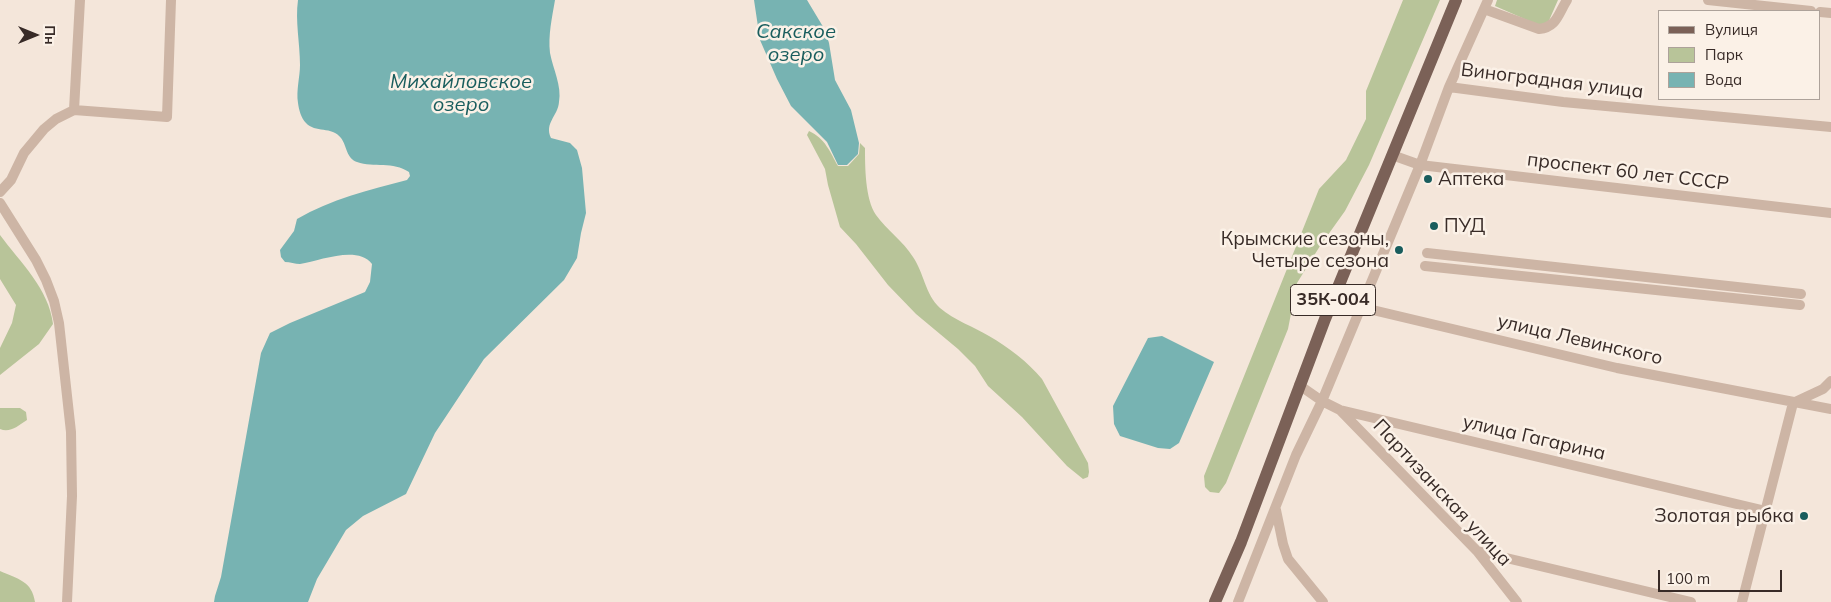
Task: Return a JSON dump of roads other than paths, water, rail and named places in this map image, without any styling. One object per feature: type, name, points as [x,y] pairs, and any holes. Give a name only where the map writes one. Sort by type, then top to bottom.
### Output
[{"type":"main road","name":"35К-004","points":[[1215,602],[1241,542],[1299,385],[1456,0]]},
{"type":"street","points":[[74,110],[80,0]]},
{"type":"street","points":[[0,192],[11,180],[24,153],[44,129],[56,119],[74,110],[167,117],[170,0]]},
{"type":"street","points":[[1238,602],[1276,510],[1296,455],[1322,401],[1420,165],[1449,87],[1486,5],[1539,29],[1548,28],[1553,24],[1567,0]]},
{"type":"street","points":[[1708,0],[1802,10]]},
{"type":"street","name":"Виноградная улица","points":[[1449,87],[1563,102],[1831,127]]},
{"type":"street","name":"проспект 60 лет СССР","points":[[1392,155],[1420,165],[1831,213]]},
{"type":"street","points":[[0,203],[36,260],[46,280],[54,301],[59,323],[71,432],[72,496],[67,602]]},
{"type":"street","points":[[1427,253],[1801,294]]},
{"type":"street","points":[[1458,269],[1459,257]]},
{"type":"street","points":[[1425,266],[1800,305]]},
{"type":"street","points":[[1555,280],[1556,267]]},
{"type":"street","name":"улица Левинского","points":[[1360,307],[1617,368],[1831,409]]},
{"type":"street","points":[[1742,602],[1793,402],[1823,389],[1831,381]]},
{"type":"street","name":"улица Гагарина","points":[[1299,385],[1322,401],[1340,410],[1766,511]]},
{"type":"street","name":"Партизанская улица","points":[[1340,410],[1477,551],[1517,602]]},
{"type":"street","points":[[1276,510],[1288,559],[1324,602]]},
{"type":"street","points":[[1477,551],[1691,602]]},
{"type":"water","name":"Михайловское озеро","points":[[298,0],[555,0],[551,26],[550,53],[560,96],[558,107],[550,124],[549,133],[551,138],[570,143],[577,150],[582,168],[586,213],[577,258],[564,280],[484,359],[435,433],[406,494],[363,516],[346,530],[317,579],[308,602],[214,602],[221,577],[261,353],[270,333],[365,292],[370,282],[372,264],[365,258],[348,255],[298,264],[285,262],[281,257],[280,250],[294,231],[297,219],[323,206],[364,191],[407,180],[410,176],[409,172],[397,167],[363,164],[353,160],[337,134],[314,128],[303,119],[298,98],[300,65]]},
{"type":"water","name":"Сакское озеро","points":[[754,0],[807,0],[825,30],[835,80],[851,110],[859,143],[858,154],[847,165],[838,165],[827,142],[791,106],[760,40]]},
{"type":"water","points":[[1162,336],[1214,362],[1179,443],[1170,449],[1158,448],[1120,436],[1114,424],[1113,406],[1148,338]]},
{"type":"place","name":"Аптека","points":[[1428,179]]},
{"type":"place","name":"ПУД","points":[[1434,226]]},
{"type":"place","name":"Крымские сезоны, Четыре сезона","points":[[1399,250]]},
{"type":"place","name":"Золотая рыбка","points":[[1804,516]]}]
